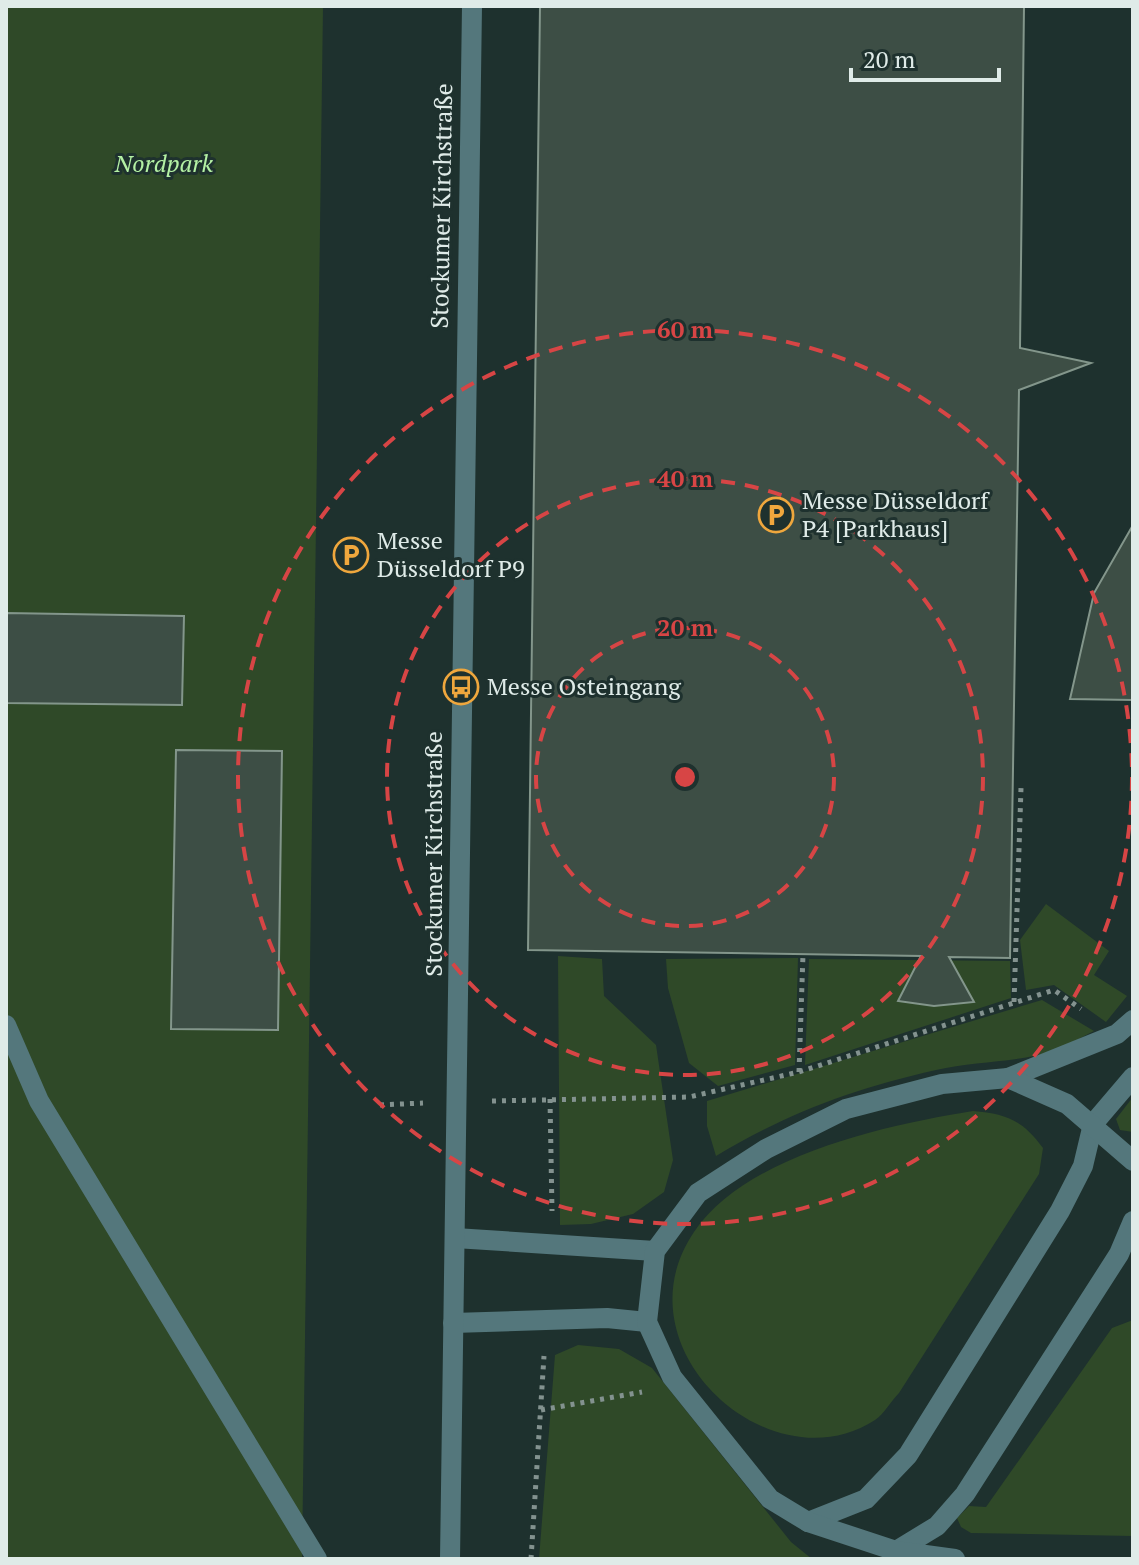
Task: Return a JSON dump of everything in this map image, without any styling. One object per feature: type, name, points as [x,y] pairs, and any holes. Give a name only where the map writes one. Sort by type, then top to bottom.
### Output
[{"type":"street","name":"Stockumer Kirchstraße","points":[[450,1559],[472,6]]},
{"type":"street","points":[[955,1559],[896,1551],[808,1522],[770,1499],[672,1377],[647,1322],[655,1251],[698,1193],[766,1149],[846,1109],[942,1084],[1008,1078],[1117,1034],[1133,1020]]},
{"type":"street","points":[[6,1025],[39,1101],[317,1559]]},
{"type":"street","points":[[808,1522],[866,1499],[908,1455],[1060,1211],[1083,1166],[1093,1124],[1133,1077]]},
{"type":"street","points":[[1008,1078],[1067,1104],[1128,1156],[1133,1174]]},
{"type":"street","points":[[896,1551],[937,1526],[965,1494],[1119,1254],[1133,1221]]},
{"type":"street","points":[[455,1238],[655,1251]]},
{"type":"street","points":[[453,1323],[607,1318],[647,1322]]},
{"type":"path","points":[[1014,1002],[1021,788]]},
{"type":"path","points":[[799,1072],[803,954]]},
{"type":"path","points":[[380,1105],[689,1097],[799,1072],[1054,990],[1117,1034]]},
{"type":"path","points":[[541,1410],[642,1392],[672,1377]]},
{"type":"green space","name":"Nordpark","points":[[6,6],[323,6],[302,1559],[6,1559]]},
{"type":"green space","points":[[1046,904],[1109,951],[1094,975],[1127,996],[1106,1022],[1054,985],[1026,990],[1020,940]]},
{"type":"green space","points":[[558,956],[602,959],[604,996],[656,1045],[673,1160],[664,1192],[633,1214],[591,1224],[560,1225]]},
{"type":"green space","points":[[798,958],[795,1065],[718,1086],[689,1063],[668,988],[666,959]]},
{"type":"green space","points":[[809,959],[1010,961],[1011,998],[805,1065]]},
{"type":"green space","points":[[1042,1000],[1094,1031],[1042,1054],[936,1070],[849,1094],[796,1114],[716,1156],[707,1126],[707,1101]]},
{"type":"green space","points":[[1133,1097],[1133,1132],[1120,1130],[1116,1119]]},
{"type":"green space","points":[[973,1111],[1005,1117],[1028,1131],[1043,1148],[1039,1174],[899,1393],[881,1414],[875,1420],[834,1436],[792,1436],[751,1421],[716,1395],[689,1360],[674,1320],[675,1276],[694,1232],[717,1205],[747,1183],[821,1148],[900,1125]]},
{"type":"green space","points":[[1133,1320],[1133,1536],[971,1533],[961,1527],[957,1518],[969,1506],[986,1507],[1112,1328]]},
{"type":"green space","points":[[578,1345],[619,1349],[652,1368],[791,1542],[812,1559],[539,1559],[555,1355]]},
{"type":"building","name":"Messe Düsseldorf P4 [Parkhaus]","points":[[540,6],[1024,6],[1020,348],[1091,363],[1019,390],[1010,958],[949,957],[974,1002],[934,1006],[898,1001],[921,956],[528,950]]},
{"type":"building","points":[[1133,525],[1133,700],[1070,699],[1094,593]]},
{"type":"building","points":[[6,613],[184,616],[182,705],[6,703]]},
{"type":"building","points":[[176,750],[282,751],[278,1030],[171,1029]]},
{"type":"place","name":"Messe Düsseldorf P4 [Parkhaus]","points":[[776,515]]},
{"type":"place","name":"Messe Düsseldorf P9","points":[[351,555]]},
{"type":"place","name":"Messe Osteingang","points":[[461,687]]}]
